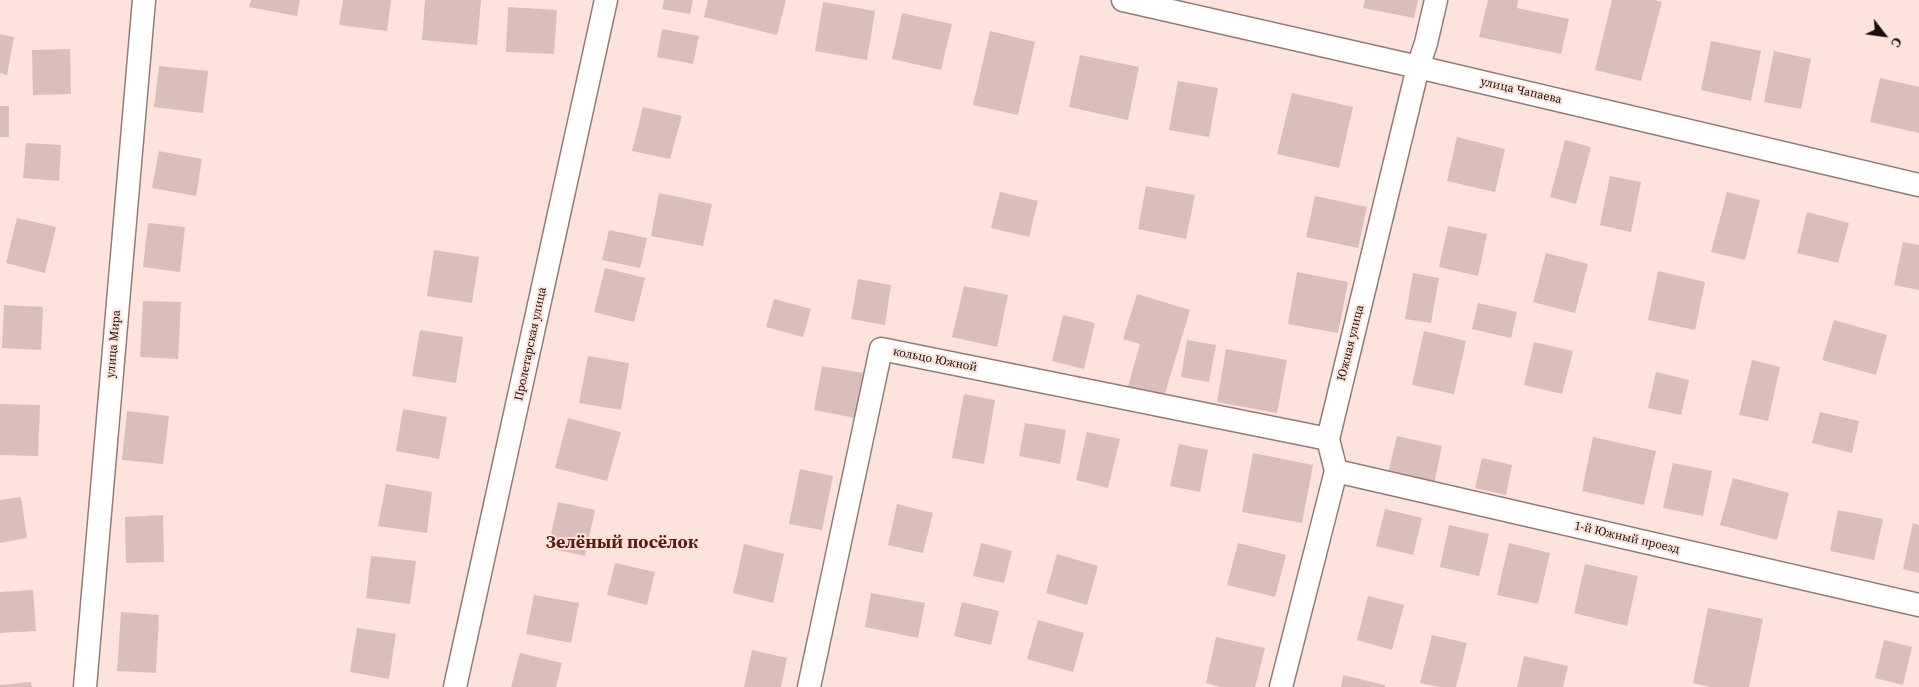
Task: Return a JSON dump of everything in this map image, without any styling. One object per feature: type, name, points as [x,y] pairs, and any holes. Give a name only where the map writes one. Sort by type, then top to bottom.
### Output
[{"type":"street","name":"улица Мира","points":[[86,687],[144,0]]},
{"type":"street","name":"Пролетарская улица","points":[[455,687],[606,0]]},
{"type":"street","name":"улица Чапаева","points":[[1123,0],[1418,67],[1919,185]]},
{"type":"street","name":"Южная улица","points":[[1282,687],[1336,471],[1328,439],[1436,0]]},
{"type":"street","name":"кольцо Южной","points":[[809,687],[881,349],[1328,439]]},
{"type":"street","name":"1-й Южный проезд","points":[[1336,471],[1919,605]]},
{"type":"building","points":[[251,0],[300,0],[297,16],[249,7]]},
{"type":"building","points":[[343,0],[391,0],[387,31],[339,25]]},
{"type":"building","points":[[425,0],[481,0],[477,45],[422,40]]},
{"type":"building","points":[[664,0],[693,0],[690,14],[662,9]]},
{"type":"building","points":[[708,0],[786,0],[777,35],[704,17]]},
{"type":"building","points":[[1365,0],[1418,0],[1414,18],[1363,8]]},
{"type":"building","points":[[1488,0],[1518,0],[1517,8],[1569,19],[1561,54],[1479,37]]},
{"type":"building","points":[[1612,0],[1654,0],[1662,2],[1641,81],[1595,70]]},
{"type":"building","points":[[823,2],[875,11],[867,60],[815,51]]},
{"type":"building","points":[[508,7],[557,10],[554,54],[506,52]]},
{"type":"building","points":[[902,13],[952,24],[941,70],[892,59]]},
{"type":"building","points":[[662,29],[699,36],[693,64],[657,57]]},
{"type":"building","points":[[990,31],[1035,42],[1018,115],[973,105]]},
{"type":"building","points":[[0,34],[14,37],[7,75],[0,73]]},
{"type":"building","points":[[1711,41],[1761,51],[1751,101],[1701,90]]},
{"type":"building","points":[[70,49],[71,94],[33,95],[32,50]]},
{"type":"building","points":[[1774,51],[1811,59],[1801,109],[1764,102]]},
{"type":"building","points":[[1080,55],[1139,67],[1128,120],[1069,107]]},
{"type":"building","points":[[159,66],[208,71],[203,113],[154,107]]},
{"type":"building","points":[[1880,78],[1919,87],[1919,133],[1870,122]]},
{"type":"building","points":[[1178,81],[1218,88],[1209,137],[1169,130]]},
{"type":"building","points":[[1292,93],[1353,107],[1339,168],[1277,154]]},
{"type":"building","points":[[0,106],[9,106],[9,137],[0,137]]},
{"type":"building","points":[[643,107],[682,116],[670,159],[632,151]]},
{"type":"building","points":[[1457,137],[1505,149],[1495,192],[1447,181]]},
{"type":"building","points":[[1565,140],[1591,147],[1576,204],[1550,197]]},
{"type":"building","points":[[26,143],[61,145],[59,181],[23,178]]},
{"type":"building","points":[[159,151],[202,159],[196,196],[152,188]]},
{"type":"building","points":[[1610,176],[1641,182],[1631,232],[1600,225]]},
{"type":"building","points":[[1146,186],[1195,195],[1186,239],[1138,229]]},
{"type":"building","points":[[1000,192],[1038,201],[1029,237],[991,228]]},
{"type":"building","points":[[1727,192],[1760,200],[1745,260],[1711,252]]},
{"type":"building","points":[[659,193],[712,204],[703,246],[651,236]]},
{"type":"building","points":[[1315,196],[1367,207],[1358,248],[1306,237]]},
{"type":"building","points":[[1807,212],[1849,223],[1838,263],[1797,253]]},
{"type":"building","points":[[17,218],[56,227],[45,273],[6,263]]},
{"type":"building","points":[[148,223],[185,227],[180,272],[143,267]]},
{"type":"building","points":[[1448,226],[1487,234],[1478,276],[1439,267]]},
{"type":"building","points":[[609,230],[647,238],[640,268],[602,260]]},
{"type":"building","points":[[1903,242],[1919,245],[1919,290],[1894,285]]},
{"type":"building","points":[[434,250],[479,257],[472,303],[427,296]]},
{"type":"building","points":[[1546,253],[1588,264],[1575,313],[1533,302]]},
{"type":"building","points":[[605,268],[645,278],[634,322],[594,312]]},
{"type":"building","points":[[1658,271],[1705,282],[1695,330],[1648,320]]},
{"type":"building","points":[[1297,272],[1348,282],[1338,333],[1288,324]]},
{"type":"building","points":[[1413,273],[1439,278],[1431,323],[1405,319]]},
{"type":"building","points":[[858,279],[891,285],[885,325],[851,319]]},
{"type":"building","points":[[964,286],[1008,295],[997,347],[952,337]]},
{"type":"building","points":[[1137,294],[1190,310],[1163,400],[1127,390],[1140,344],[1123,339]]},
{"type":"building","points":[[774,299],[811,309],[803,337],[766,327]]},
{"type":"building","points":[[143,301],[181,302],[178,359],[140,357]]},
{"type":"building","points":[[1478,303],[1517,312],[1511,338],[1472,329]]},
{"type":"building","points":[[4,305],[43,307],[41,350],[2,348]]},
{"type":"building","points":[[1063,315],[1095,323],[1084,369],[1052,361]]},
{"type":"building","points":[[1834,320],[1887,335],[1876,375],[1822,360]]},
{"type":"building","points":[[420,330],[463,337],[456,383],[412,376]]},
{"type":"building","points":[[1424,331],[1466,341],[1454,394],[1412,385]]},
{"type":"building","points":[[1187,340],[1216,345],[1209,382],[1181,377]]},
{"type":"building","points":[[1534,342],[1573,351],[1562,394],[1524,385]]},
{"type":"building","points":[[1226,349],[1287,360],[1277,413],[1217,402]]},
{"type":"building","points":[[588,356],[629,363],[621,410],[579,403]]},
{"type":"building","points":[[1752,360],[1780,367],[1768,421],[1739,415]]},
{"type":"building","points":[[822,366],[863,373],[855,418],[814,410]]},
{"type":"building","points":[[1656,372],[1689,380],[1681,415],[1648,408]]},
{"type":"building","points":[[964,394],[995,400],[984,464],[952,458]]},
{"type":"building","points":[[0,404],[40,405],[38,456],[0,455]]},
{"type":"building","points":[[403,409],[447,417],[439,459],[396,451]]},
{"type":"building","points":[[127,411],[169,416],[163,464],[122,460]]},
{"type":"building","points":[[1820,412],[1859,421],[1852,453],[1812,443]]},
{"type":"building","points":[[568,418],[621,432],[607,481],[555,468]]},
{"type":"building","points":[[1025,423],[1066,430],[1060,464],[1019,456]]},
{"type":"building","points":[[1087,432],[1120,439],[1108,488],[1076,480]]},
{"type":"building","points":[[1397,436],[1442,446],[1434,484],[1388,473]]},
{"type":"building","points":[[1593,437],[1656,451],[1644,505],[1582,491]]},
{"type":"building","points":[[1179,444],[1208,450],[1200,492],[1170,486]]},
{"type":"building","points":[[1253,453],[1313,465],[1302,523],[1242,512]]},
{"type":"building","points":[[1482,458],[1512,465],[1506,495],[1475,488]]},
{"type":"building","points":[[1673,463],[1712,471],[1703,516],[1663,508]]},
{"type":"building","points":[[800,469],[833,476],[822,530],[789,524]]},
{"type":"building","points":[[1733,478],[1789,493],[1777,540],[1720,525]]},
{"type":"building","points":[[386,484],[432,492],[427,533],[378,526]]},
{"type":"building","points":[[21,497],[27,538],[0,543],[0,500]]},
{"type":"building","points":[[558,502],[595,510],[585,556],[548,548]]},
{"type":"building","points":[[897,504],[933,513],[923,553],[888,545]]},
{"type":"building","points":[[1385,509],[1422,518],[1413,555],[1376,546]]},
{"type":"building","points":[[1838,510],[1883,519],[1874,560],[1830,551]]},
{"type":"building","points":[[163,515],[164,562],[126,563],[125,517]]},
{"type":"building","points":[[1913,523],[1919,525],[1919,573],[1903,569]]},
{"type":"building","points":[[1449,525],[1489,534],[1479,576],[1440,567]]},
{"type":"building","points":[[981,543],[1012,551],[1004,583],[973,576]]},
{"type":"building","points":[[1238,543],[1286,555],[1275,597],[1227,585]]},
{"type":"building","points":[[1509,543],[1550,553],[1538,604],[1497,595]]},
{"type":"building","points":[[744,544],[784,554],[773,603],[733,593]]},
{"type":"building","points":[[1057,554],[1098,566],[1087,605],[1046,593]]},
{"type":"building","points":[[371,556],[416,561],[410,604],[366,598]]},
{"type":"building","points":[[615,563],[655,572],[647,605],[607,595]]},
{"type":"building","points":[[1585,564],[1638,576],[1627,626],[1574,613]]},
{"type":"building","points":[[33,590],[36,631],[0,633],[0,592]]},
{"type":"building","points":[[871,593],[925,603],[918,638],[865,627]]},
{"type":"building","points":[[534,595],[579,603],[571,643],[526,634]]},
{"type":"building","points":[[1368,596],[1404,605],[1392,650],[1357,640]]},
{"type":"building","points":[[962,602],[999,611],[991,645],[954,636]]},
{"type":"building","points":[[1708,608],[1763,619],[1749,687],[1711,687],[1693,683]]},
{"type":"building","points":[[121,612],[159,615],[156,673],[117,671]]},
{"type":"building","points":[[1038,620],[1084,633],[1073,672],[1027,659]]},
{"type":"building","points":[[357,628],[396,634],[389,679],[350,672]]},
{"type":"building","points":[[1432,635],[1467,643],[1456,687],[1439,687],[1420,683]]},
{"type":"building","points":[[1216,637],[1265,648],[1255,687],[1221,687],[1206,683]]},
{"type":"building","points":[[1884,640],[1912,647],[1903,685],[1875,678]]},
{"type":"building","points":[[752,650],[787,658],[781,687],[744,687]]},
{"type":"building","points":[[520,653],[562,663],[556,687],[511,687]]},
{"type":"building","points":[[1524,656],[1568,666],[1563,687],[1517,687]]},
{"type":"building","points":[[1343,675],[1385,685],[1385,687],[1341,687]]},
{"type":"building","points":[[31,682],[32,687],[0,687],[0,685]]},
{"type":"district","name":"Зелёный посёлок","points":[[622,543]]}]
